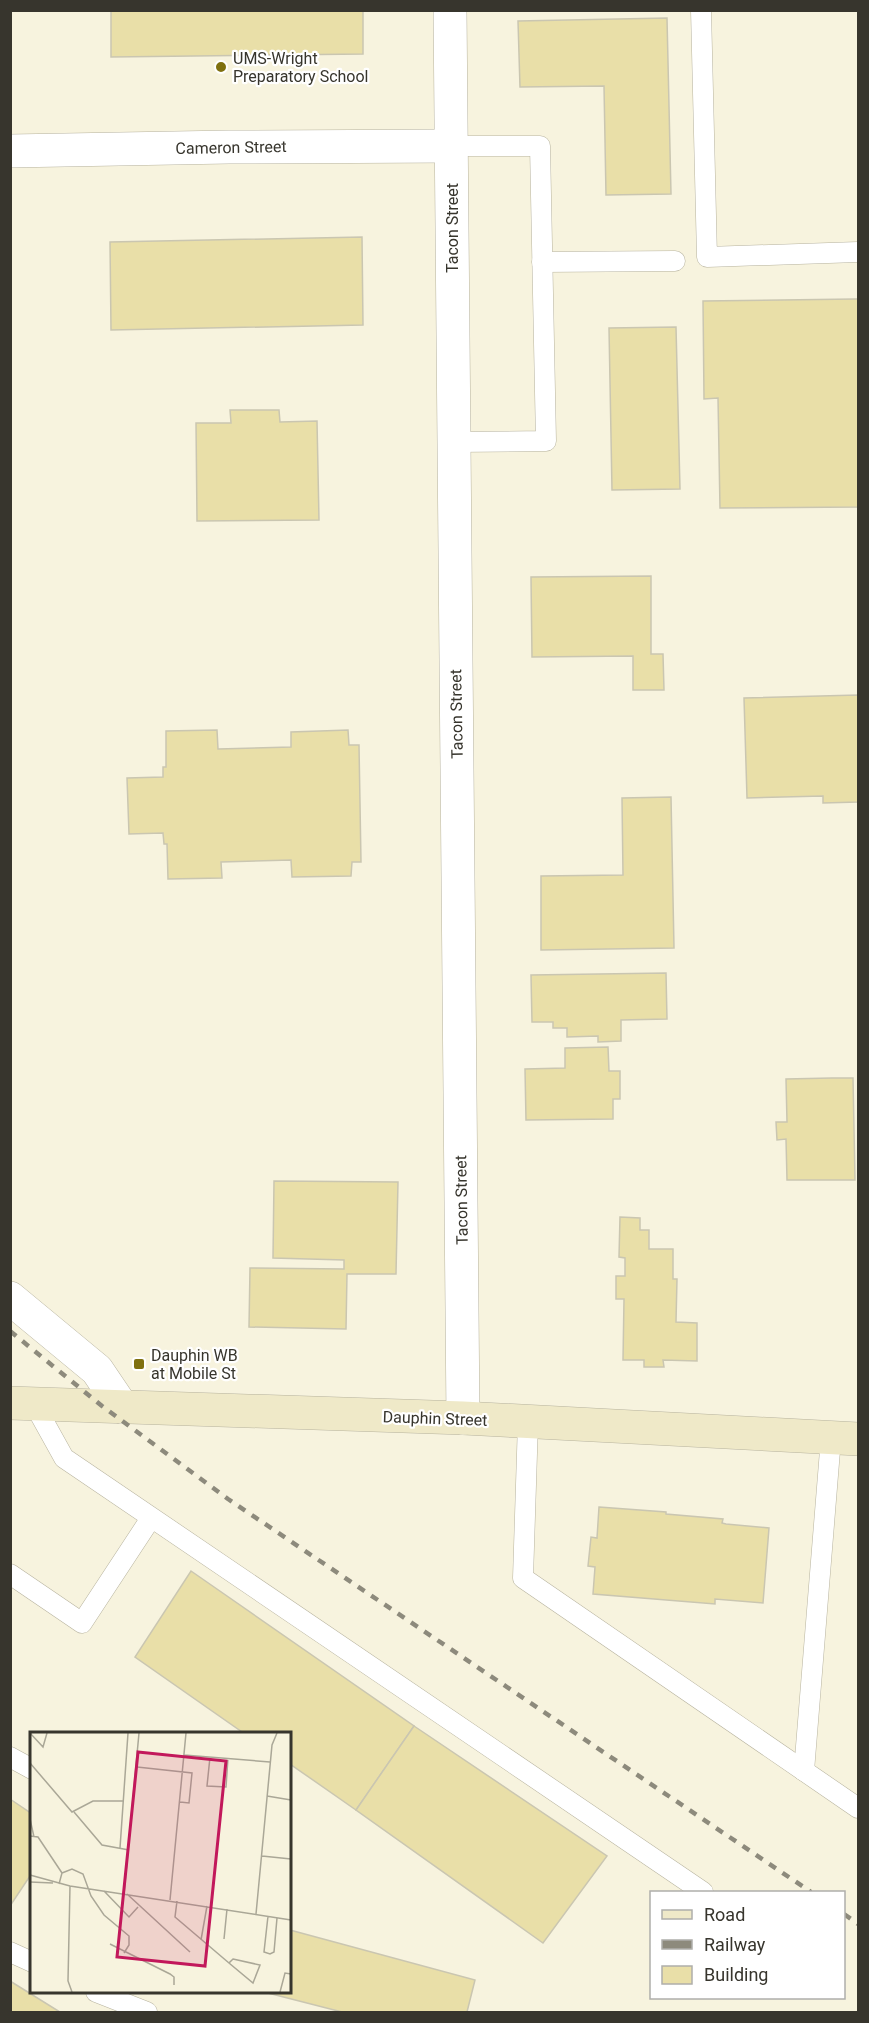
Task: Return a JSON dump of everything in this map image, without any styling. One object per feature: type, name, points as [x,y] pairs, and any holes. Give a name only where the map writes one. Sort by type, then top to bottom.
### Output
[{"type":"main road","name":"Dauphin Street","points":[[22,1404],[463,1418],[845,1438]]},
{"type":"street","name":"Tacon Street","points":[[450,10],[463,1418]]},
{"type":"street","name":"Cameron Street","points":[[10,151],[452,146]]},
{"type":"street","points":[[10,1298],[97,1370],[122,1407]]},
{"type":"lane","points":[[701,10],[707,257],[858,252]]},
{"type":"lane","points":[[452,146],[540,146],[546,441],[454,442]]},
{"type":"lane","points":[[542,262],[675,261]]},
{"type":"lane","points":[[22,1404],[64,1458],[700,1891]]},
{"type":"lane","points":[[528,1422],[523,1578],[858,1808]]},
{"type":"lane","points":[[804,1772],[845,1438]]},
{"type":"lane","points":[[10,1574],[82,1623],[151,1518]]},
{"type":"lane","points":[[10,1756],[30,1768]]},
{"type":"lane","points":[[10,1952],[30,1961]]},
{"type":"lane","points":[[98,1993],[147,2013]]},
{"type":"building","points":[[111,10],[363,10],[363,54],[111,57]]},
{"type":"building","points":[[667,18],[671,194],[606,195],[604,86],[520,87],[518,21]]},
{"type":"building","points":[[362,237],[363,325],[111,330],[110,242]]},
{"type":"building","points":[[858,299],[858,507],[720,508],[718,398],[704,399],[703,301]]},
{"type":"building","points":[[676,327],[680,489],[612,490],[609,328]]},
{"type":"building","points":[[230,410],[279,410],[280,422],[317,421],[319,520],[197,521],[196,423],[231,423]]},
{"type":"building","points":[[651,576],[651,654],[663,654],[664,690],[633,690],[633,656],[532,657],[531,577]]},
{"type":"building","points":[[858,695],[858,802],[823,803],[823,796],[747,798],[744,698]]},
{"type":"building","points":[[217,730],[218,749],[291,747],[291,732],[348,730],[349,745],[359,745],[361,862],[352,862],[351,876],[292,877],[291,860],[221,862],[222,878],[168,879],[167,844],[164,844],[163,833],[129,834],[127,778],[163,777],[163,767],[166,767],[166,731]]},
{"type":"building","points":[[671,797],[674,948],[541,950],[541,876],[623,875],[622,798]]},
{"type":"building","points":[[666,973],[667,1019],[621,1020],[621,1041],[598,1042],[598,1036],[567,1037],[567,1028],[553,1028],[553,1022],[532,1022],[531,975]]},
{"type":"building","points":[[608,1047],[609,1071],[620,1071],[620,1099],[613,1099],[613,1119],[526,1120],[525,1069],[565,1068],[565,1048]]},
{"type":"building","points":[[853,1078],[855,1180],[787,1180],[786,1139],[777,1140],[776,1122],[787,1122],[786,1079]]},
{"type":"building","points":[[274,1181],[398,1182],[396,1274],[347,1274],[346,1329],[249,1327],[250,1268],[344,1269],[344,1260],[273,1258]]},
{"type":"building","points":[[620,1217],[640,1218],[640,1230],[649,1230],[649,1249],[673,1249],[673,1279],[677,1279],[676,1322],[697,1323],[697,1361],[663,1360],[664,1367],[644,1367],[644,1360],[623,1360],[624,1299],[616,1299],[616,1276],[625,1276],[625,1258],[619,1257]]},
{"type":"building","points":[[599,1507],[723,1519],[722,1523],[726,1524],[769,1528],[763,1603],[715,1599],[715,1604],[593,1594],[595,1567],[588,1566],[591,1537],[597,1538]]},
{"type":"building","points":[[191,1571],[414,1726],[356,1810],[291,1765],[291,1732],[242,1732],[135,1657]]},
{"type":"building","points":[[414,1726],[607,1856],[543,1943],[356,1810]]},
{"type":"building","points":[[10,1799],[30,1813],[30,1876],[10,1906]]},
{"type":"building","points":[[291,1930],[475,1980],[467,2012],[342,2012],[268,1993],[291,1993]]},
{"type":"building","points":[[10,1981],[60,2012],[10,2012]]},
{"type":"railway","points":[[10,1331],[102,1406],[228,1499],[810,1891]]},
{"type":"railway","points":[[845,1915],[858,1924]]},
{"type":"place","name":"UMS-Wright Preparatory School","points":[[221,67]]},
{"type":"place","name":"Dauphin WB at Mobile St","points":[[139,1364]]}]
